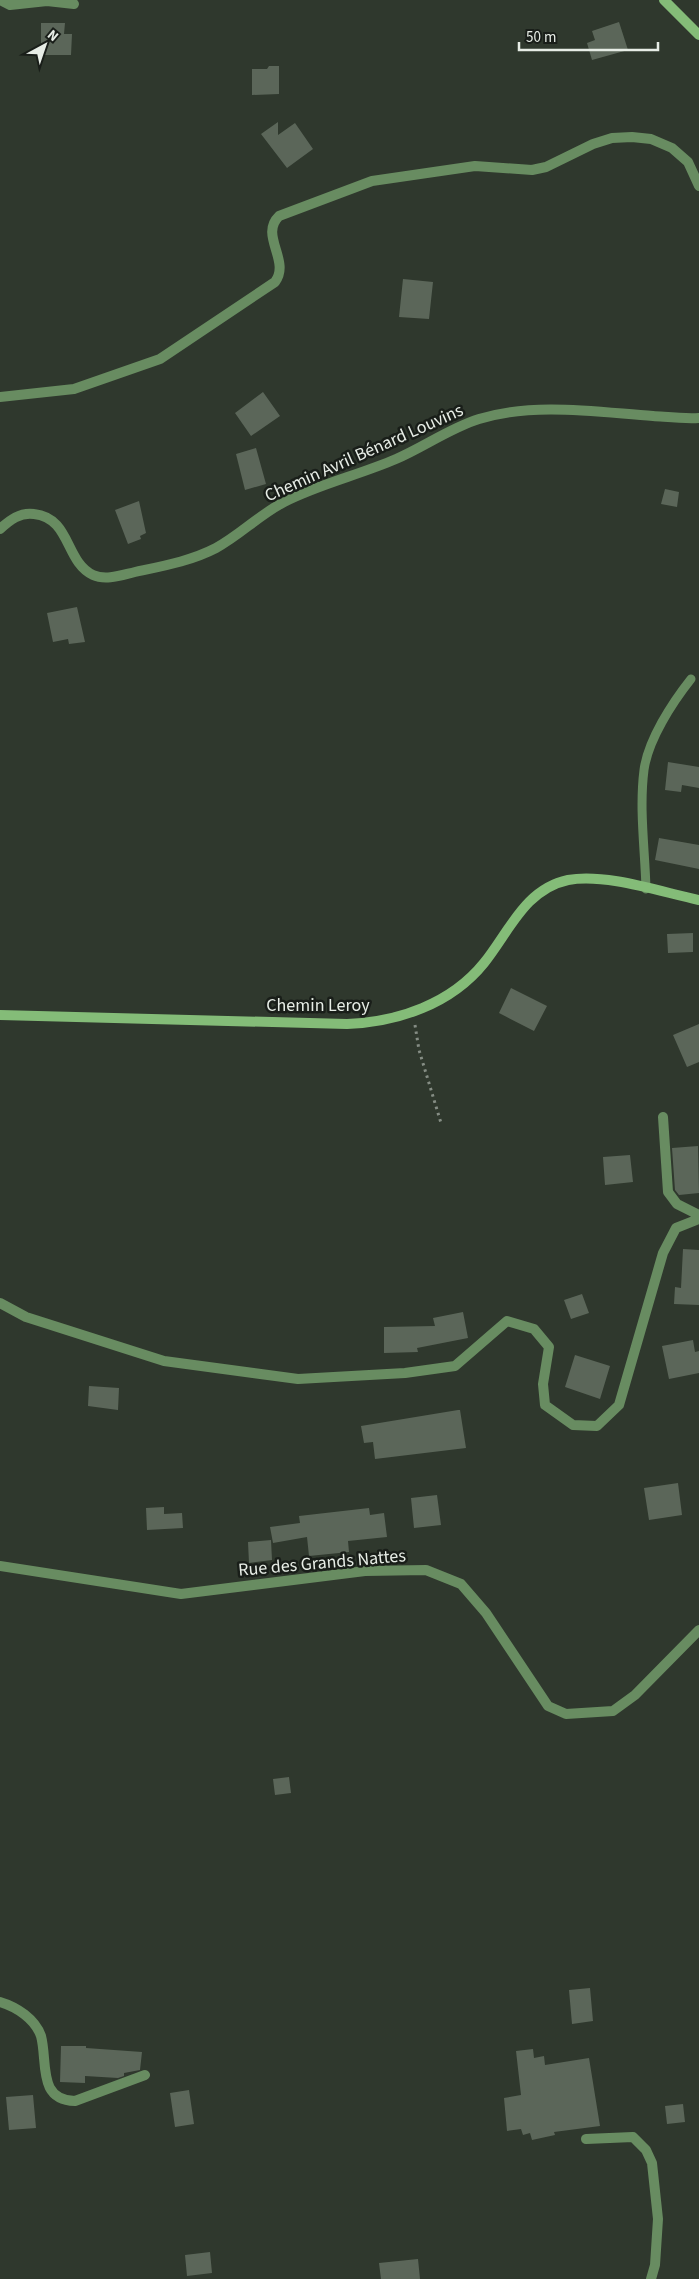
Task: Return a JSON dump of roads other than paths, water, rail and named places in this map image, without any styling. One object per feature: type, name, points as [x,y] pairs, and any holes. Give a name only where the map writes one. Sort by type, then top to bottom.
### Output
[{"type":"street","points":[[0,0],[10,4],[47,1],[74,4]]},
{"type":"street","points":[[664,0],[699,35]]},
{"type":"street","points":[[0,397],[74,390],[160,359],[276,282],[280,276],[281,267],[271,229],[279,216],[372,181],[475,166],[532,170],[546,167],[593,144],[612,138],[632,137],[652,139],[672,148],[688,162],[699,186]]},
{"type":"street","name":"Chemin Avril Bénard Louvins","points":[[0,529],[10,520],[26,513],[42,515],[55,523],[66,537],[77,560],[85,569],[93,575],[111,577],[193,559],[232,538],[282,503],[335,481],[395,460],[478,420],[510,412],[542,409],[699,418]]},
{"type":"street","name":"Chemin Leroy","points":[[0,1015],[346,1024],[386,1020],[412,1012],[444,997],[466,982],[484,963],[518,914],[535,896],[549,887],[570,880],[596,879],[699,900]]},
{"type":"street","points":[[663,1117],[668,1192],[677,1204],[699,1215]]},
{"type":"street","points":[[0,1303],[26,1317],[164,1361],[298,1379],[405,1373],[454,1366],[507,1321],[534,1329],[548,1347],[543,1384],[545,1404],[573,1424],[597,1426],[618,1405],[663,1253],[676,1228],[699,1219]]},
{"type":"street","name":"Rue des Grands Nattes","points":[[0,1566],[181,1594],[365,1571],[426,1570],[461,1584],[486,1613],[548,1706],[566,1714],[614,1711],[635,1695],[699,1630]]},
{"type":"street","points":[[0,2002],[15,2008],[34,2024],[41,2036],[47,2081],[51,2090],[64,2101],[75,2101],[145,2075]]},
{"type":"street","points":[[586,2139],[633,2138],[646,2150],[652,2163],[658,2219],[655,2265],[651,2279]]},
{"type":"lane","points":[[646,889],[643,808],[644,770],[648,754],[664,720],[691,679]]}]
